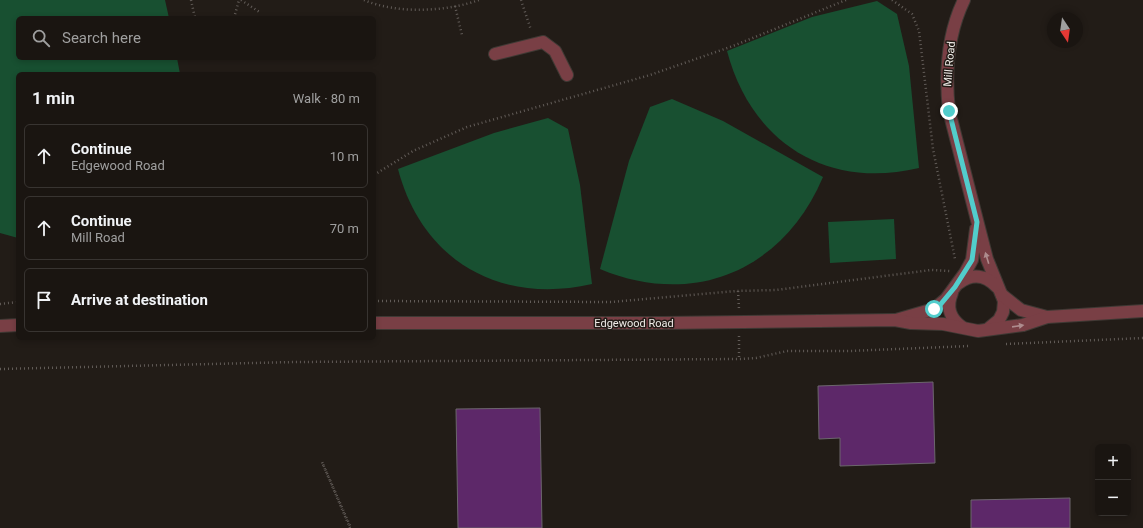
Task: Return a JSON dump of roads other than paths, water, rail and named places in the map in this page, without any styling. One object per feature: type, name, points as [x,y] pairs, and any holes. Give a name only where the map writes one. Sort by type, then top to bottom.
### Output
[{"type":"street","name":"Mill Road","points":[[964,0],[951,36],[947,62],[947,95],[949,111],[977,222],[987,259],[1001,294],[1004,307],[999,320],[988,329]]},
{"type":"street","points":[[495,54],[543,42],[555,51],[567,75]]},
{"type":"street","name":"Mill Road","points":[[963,328],[956,323],[949,310],[949,300],[972,260],[977,222]]},
{"type":"street","name":"Edgewood Road","points":[[895,320],[934,309],[940,305],[956,287],[971,277],[986,278],[992,282],[1001,294],[1021,310],[1047,317]]},
{"type":"street","name":"Edgewood Road","points":[[376,323],[662,323],[895,320],[911,323],[943,324],[972,331],[1023,325],[1047,317],[1143,311]]},
{"type":"street","points":[[0,326],[16,325]]}]
